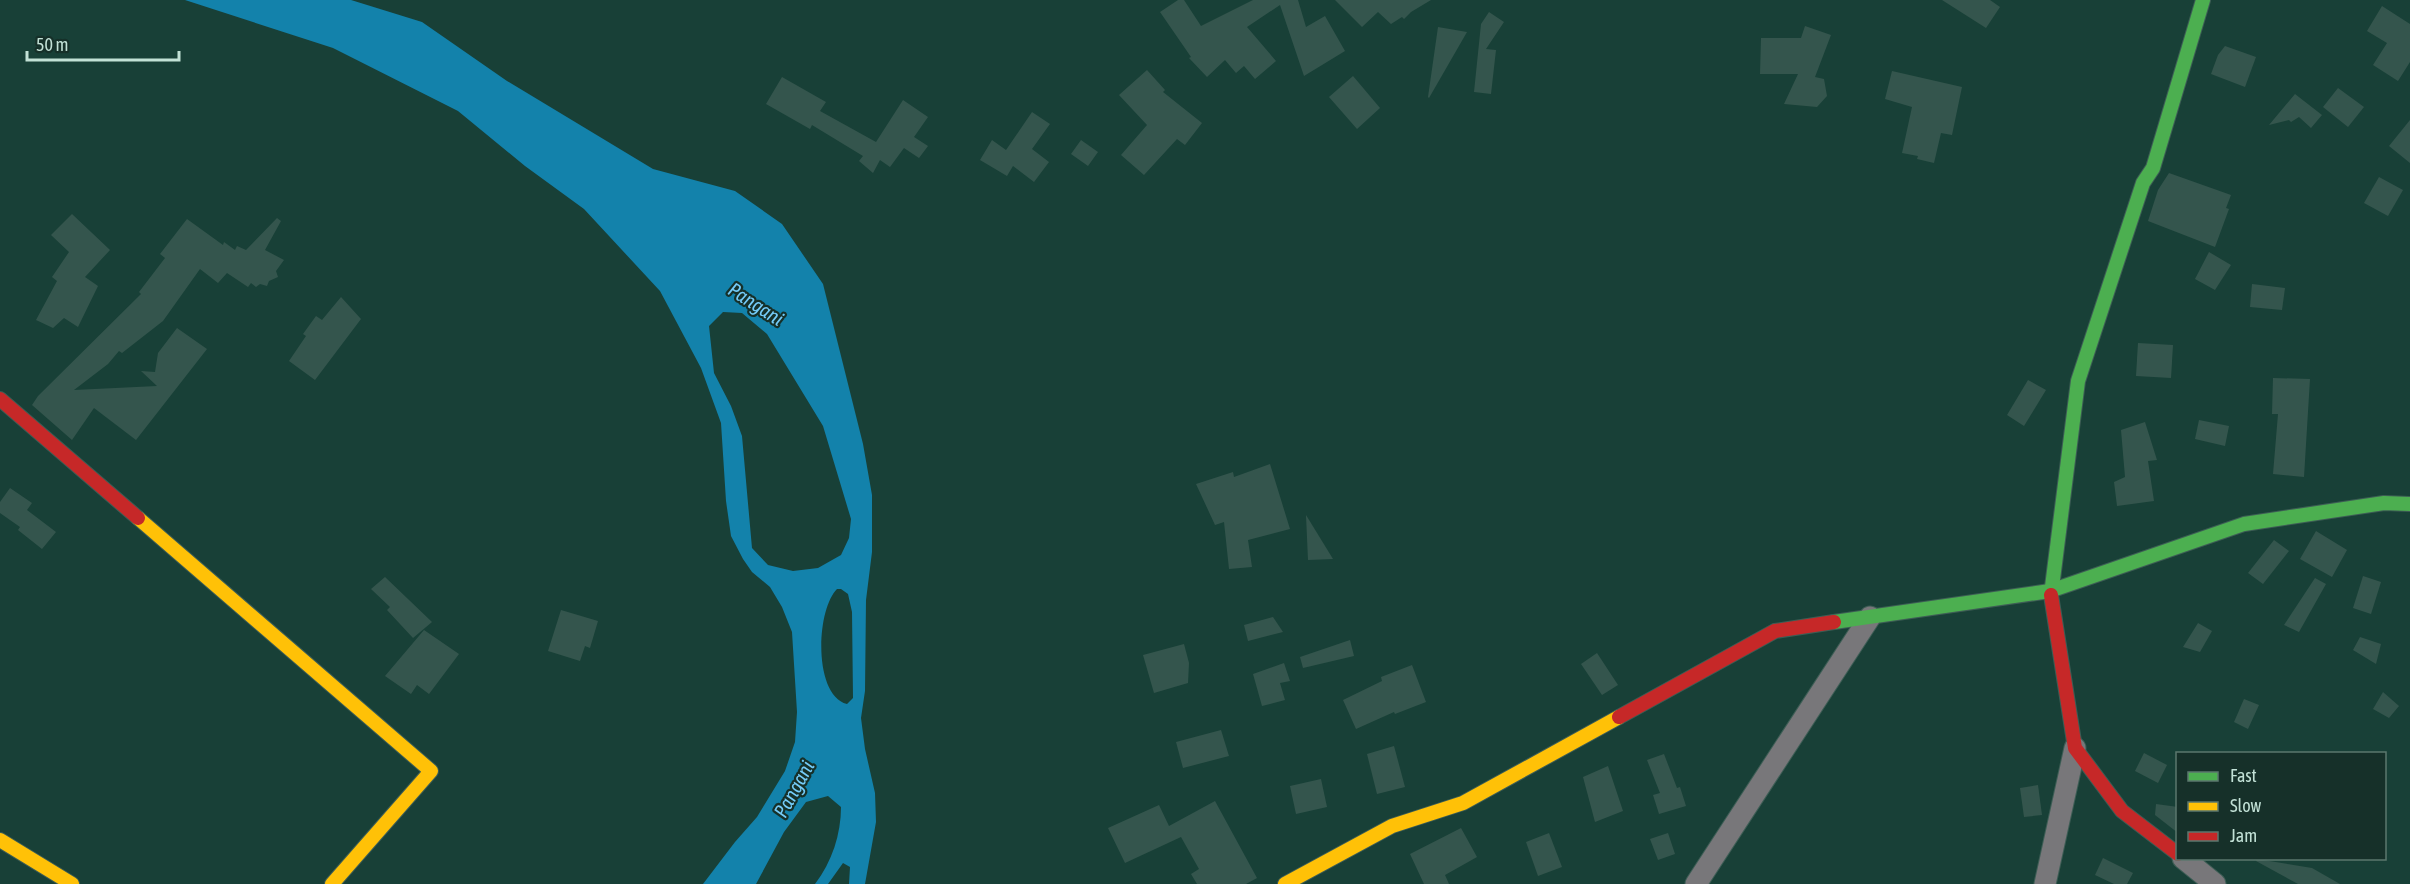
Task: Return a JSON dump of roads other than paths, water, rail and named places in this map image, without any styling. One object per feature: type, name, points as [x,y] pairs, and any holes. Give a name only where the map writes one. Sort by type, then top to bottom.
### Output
[{"type":"street","points":[[2045,884],[2075,748],[2050,591],[2078,381],[2143,183],[2153,168],[2203,0]]},
{"type":"street","points":[[0,399],[431,771],[332,884]]},
{"type":"street","points":[[1285,884],[1392,826],[1463,804],[1775,631],[2050,591],[2244,524],[2384,503],[2410,504]]},
{"type":"street","points":[[1696,884],[1870,617]]},
{"type":"street","points":[[2075,748],[2122,811],[2176,852]]},
{"type":"street","points":[[0,840],[72,884]]},
{"type":"street","points":[[2185,860],[2215,884]]},
{"type":"water","name":"Pangani","points":[[185,0],[351,0],[422,22],[507,81],[653,169],[735,191],[782,224],[823,284],[863,444],[872,495],[872,552],[866,600],[865,691],[861,718],[875,793],[876,822],[865,884],[849,884],[850,867],[843,863],[828,884],[815,884],[831,857],[839,827],[841,807],[828,796],[806,802],[784,832],[756,884],[703,884],[757,817],[785,771],[795,742],[797,712],[792,632],[782,607],[770,587],[752,572],[731,536],[726,501],[721,423],[701,368],[660,291],[584,209],[525,166],[458,111],[333,48]],"holes":[[[723,312],[742,313],[767,334],[823,426],[851,519],[849,538],[841,555],[818,568],[793,571],[768,565],[752,548],[742,436],[731,406],[714,373],[709,326]],[[837,589],[848,594],[852,612],[853,698],[847,704],[836,697],[828,685],[821,651],[825,615]]]}]
